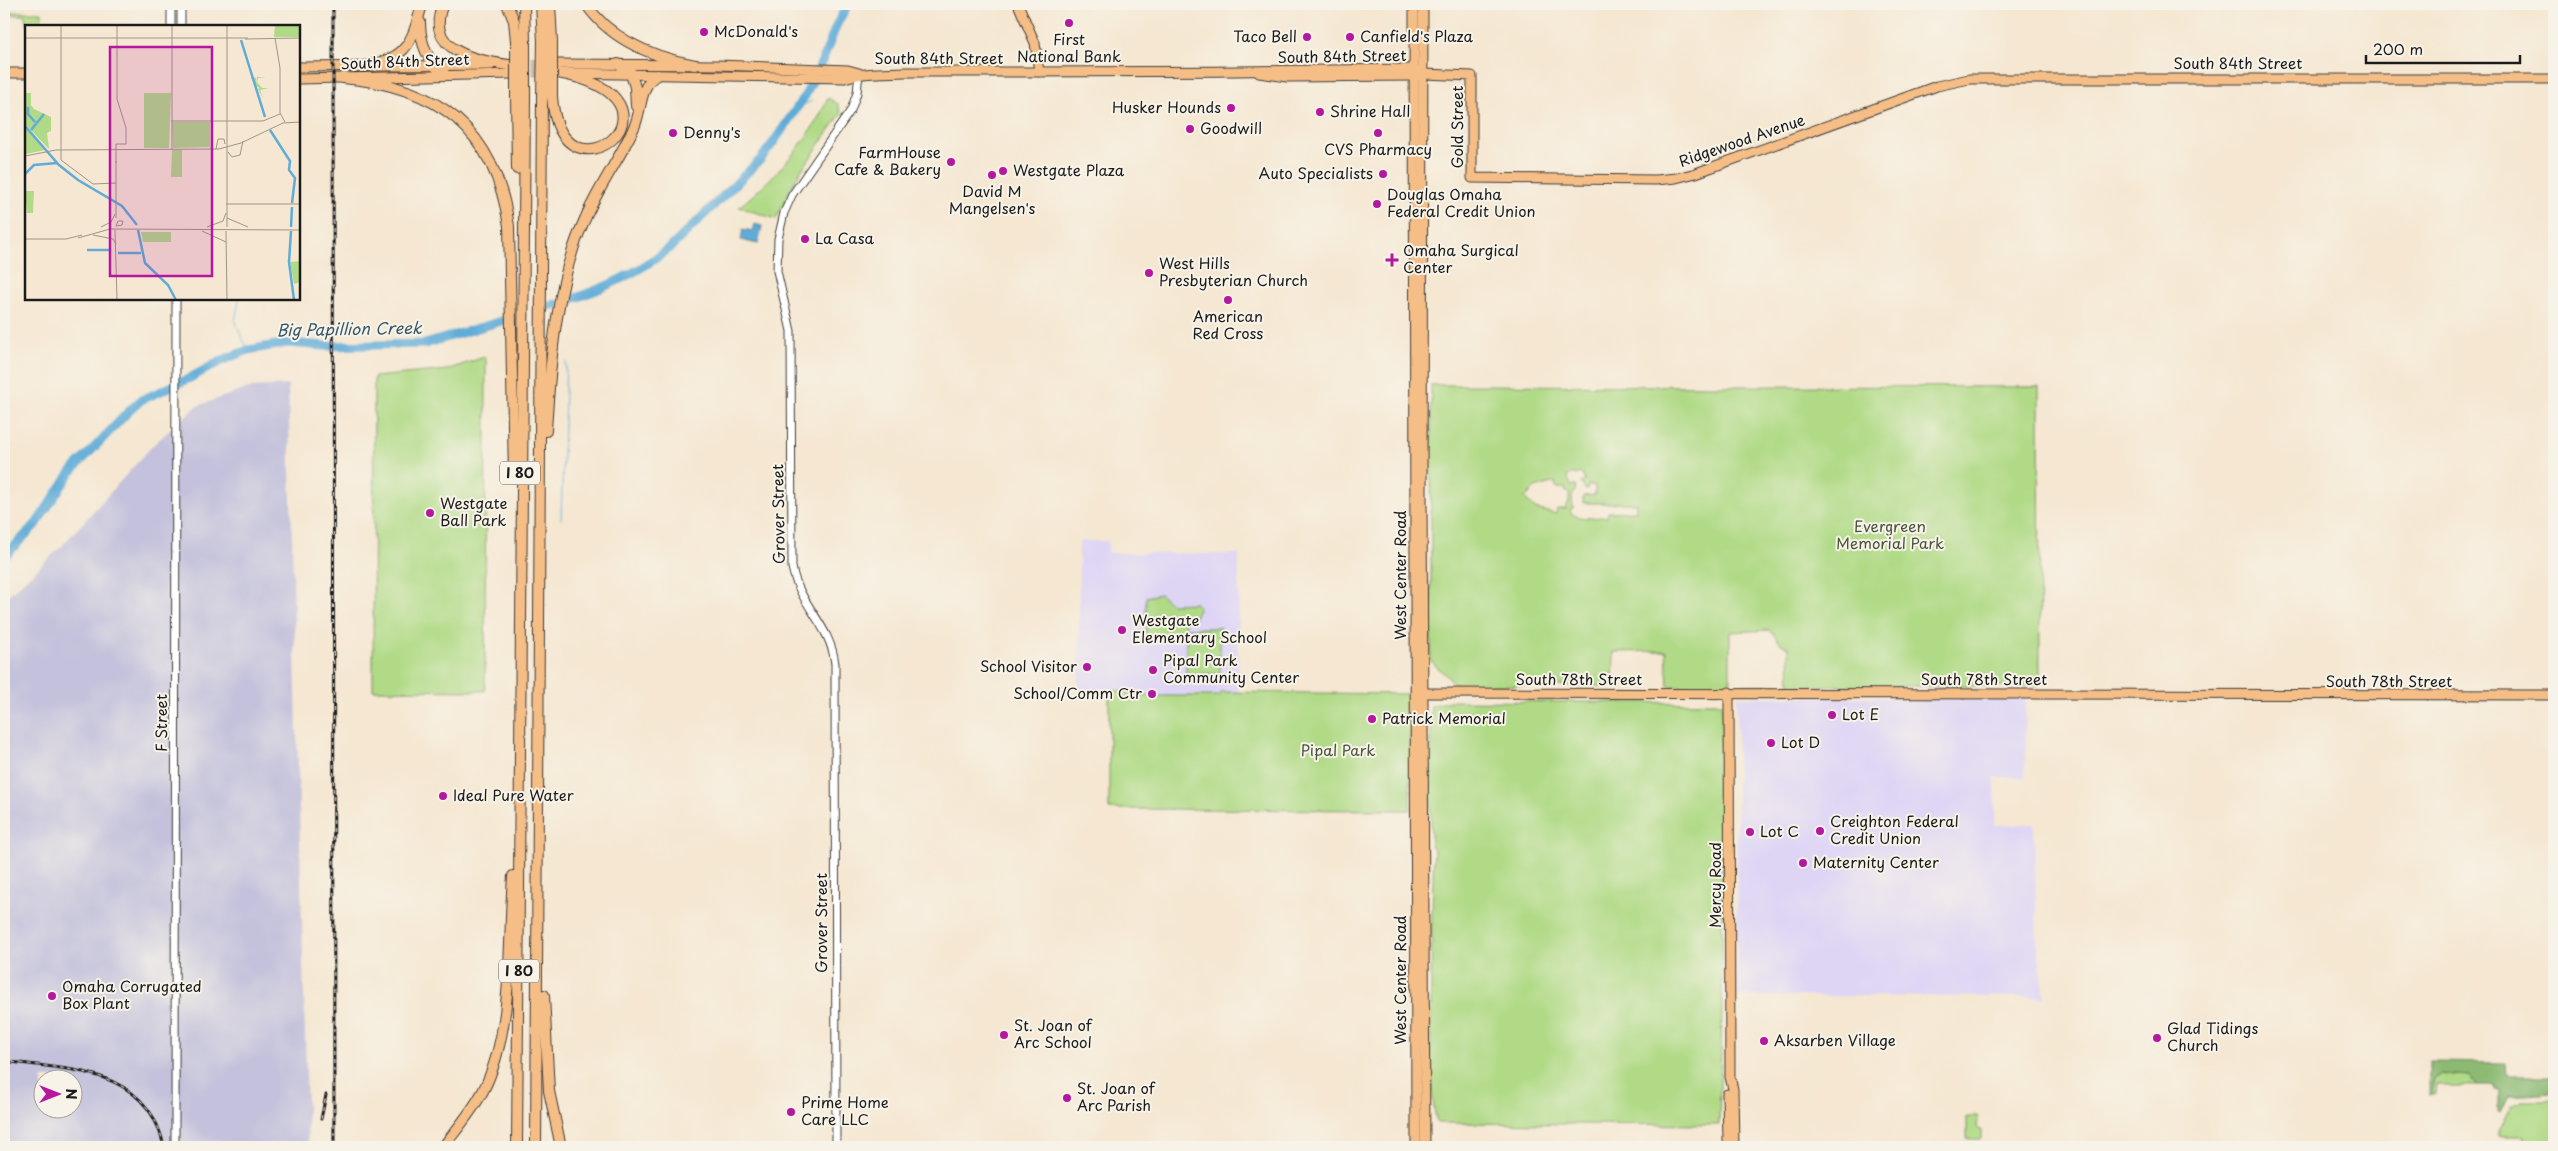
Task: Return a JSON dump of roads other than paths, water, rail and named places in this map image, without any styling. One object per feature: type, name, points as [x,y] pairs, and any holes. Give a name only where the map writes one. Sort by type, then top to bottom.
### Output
[{"type":"highway","points":[[442,4],[438,19],[439,27],[451,47],[473,59],[511,68]]},
{"type":"highway","points":[[506,4],[520,41]]},
{"type":"highway","name":"I 80","points":[[517,1147],[522,273],[520,41],[524,4]]},
{"type":"highway","name":"I 80","points":[[536,1147],[540,344],[547,96],[547,41],[541,4]]},
{"type":"highway","points":[[547,41],[550,4]]},
{"type":"highway","points":[[586,4],[609,28],[629,43],[665,59],[695,65]]},
{"type":"highway","points":[[422,5],[420,23],[422,38],[434,66],[445,74]]},
{"type":"highway","points":[[357,67],[386,62],[406,50],[414,35],[422,5]]},
{"type":"highway","points":[[618,64],[627,68],[631,74],[637,102],[630,136]]},
{"type":"highway","points":[[547,96],[557,125],[571,144],[578,148],[594,150],[608,145],[618,134],[622,114],[615,97],[594,82],[557,70]]},
{"type":"highway","points":[[539,537],[549,384],[561,298],[569,264],[584,219],[630,136],[638,116],[647,83],[658,75]]},
{"type":"highway","points":[[343,78],[388,84],[420,95],[451,114],[473,136],[490,161],[504,198],[509,226],[511,354],[520,596]]},
{"type":"highway","points":[[443,1147],[483,1092],[492,1072],[501,1038],[519,795]]},
{"type":"highway","points":[[539,835],[547,1077],[553,1118],[561,1147]]},
{"type":"main road","points":[[1018,4],[1035,43],[1038,72]]},
{"type":"main road","name":"West Center Road","points":[[1414,4],[1417,73],[1424,694],[1425,1147]]},
{"type":"main road","name":"West Center Road","points":[[1416,1147],[1414,102],[1423,4]]},
{"type":"main road","name":"South 84th Street","points":[[557,70],[618,64],[695,65],[785,73]]},
{"type":"main road","name":"South 84th Street","points":[[300,68],[434,66],[511,68]]},
{"type":"main road","name":"South 84th Street","points":[[300,78],[445,74],[511,68]]},
{"type":"main road","name":"South 84th Street","points":[[557,70],[658,75],[1259,72],[1294,69],[1472,76]]},
{"type":"main road","name":"South 84th Street","points":[[1259,72],[1282,76],[1378,76],[1417,73]]},
{"type":"main road","points":[[4,73],[25,73]]},
{"type":"main road","points":[[1378,76],[1405,84],[1411,90],[1414,102]]},
{"type":"main road","name":"Gold Street","points":[[1472,76],[1472,178]]},
{"type":"main road","name":"South 84th Street","points":[[1924,91],[1958,81],[1982,78],[2554,79]]},
{"type":"main road","name":"Ridgewood Avenue","points":[[1472,178],[1676,178],[1720,165],[1924,91]]},
{"type":"main road","name":"South 78th Street","points":[[1414,693],[1730,692],[2554,695]]},
{"type":"main road","name":"Mercy Road","points":[[1728,1147],[1727,1090],[1730,1077],[1730,692]]},
{"type":"main road","name":"Mercy Road","points":[[1730,1077],[1733,1089],[1734,1147]]},
{"type":"street","points":[[171,4],[171,25]]},
{"type":"street","points":[[181,4],[181,25]]},
{"type":"street","name":"Grover Street","points":[[836,1147],[835,664],[829,637],[800,592],[792,567],[791,331],[778,280],[777,251],[782,221],[792,195],[851,110],[857,93],[859,73]]},
{"type":"street","name":"F Street","points":[[175,1147],[176,300]]},
{"type":"water","points":[[754,224],[762,226],[758,244],[741,240],[743,229],[752,231]]},
{"type":"waterway","name":"Big Papillion Creek","points":[[566,301],[620,279],[658,257],[670,248],[760,160],[805,96],[848,4]]},
{"type":"waterway","points":[[799,107],[812,101]]},
{"type":"waterway","points":[[239,300],[235,322],[248,350]]},
{"type":"waterway","name":"Big Papillion Creek","points":[[550,306],[556,304]]},
{"type":"waterway","name":"Big Papillion Creek","points":[[4,557],[36,524],[71,472],[141,400],[188,379],[223,360],[248,350],[287,343],[325,346],[425,344],[505,320]]},
{"type":"waterway","points":[[561,519],[566,362]]},
{"type":"tunnel","points":[[519,65],[549,64]]},
{"type":"tunnel","points":[[519,73],[549,73]]},
{"type":"railway","points":[[333,4],[334,1147]]},
{"type":"railway","points":[[4,1061],[79,1071],[102,1077],[123,1087],[141,1101],[155,1121],[164,1147]]},
{"type":"railway","points":[[321,1119],[326,1095]]},
{"type":"place","name":"First National Bank","points":[[1069,23]]},
{"type":"place","name":"McDonald's","points":[[704,32]]},
{"type":"place","name":"Taco Bell","points":[[1307,37]]},
{"type":"place","name":"Canfield's Plaza","points":[[1350,37]]},
{"type":"place","name":"Husker Hounds","points":[[1231,108]]},
{"type":"place","name":"Shrine Hall","points":[[1320,112]]},
{"type":"place","name":"Goodwill","points":[[1190,129]]},
{"type":"place","name":"Denny's","points":[[673,133]]},
{"type":"place","name":"CVS Pharmacy","points":[[1378,133]]},
{"type":"place","name":"FarmHouse Cafe & Bakery","points":[[951,162]]},
{"type":"place","name":"Westgate Plaza","points":[[1003,171]]},
{"type":"place","name":"Auto Specialists","points":[[1383,174]]},
{"type":"place","name":"David M Mangelsen's","points":[[992,175]]},
{"type":"place","name":"Douglas Omaha Federal Credit Union","points":[[1377,204]]},
{"type":"place","name":"La Casa","points":[[805,239]]},
{"type":"place","name":"Omaha Surgical Center","points":[[1392,260]]},
{"type":"place","name":"West Hills Presbyterian Church","points":[[1149,273]]},
{"type":"place","name":"American Red Cross","points":[[1228,300]]},
{"type":"place","name":"Westgate Ball Park","points":[[430,513]]},
{"type":"place","name":"Westgate Elementary School","points":[[1122,630]]},
{"type":"place","name":"School Visitor","points":[[1087,667]]},
{"type":"place","name":"Pipal Park Community Center","points":[[1153,670]]},
{"type":"place","name":"School/Comm Ctr","points":[[1152,694]]},
{"type":"place","name":"Lot E","points":[[1832,715]]},
{"type":"place","name":"Patrick Memorial","points":[[1372,719]]},
{"type":"place","name":"Lot D","points":[[1771,743]]},
{"type":"place","name":"Ideal Pure Water","points":[[443,796]]},
{"type":"place","name":"Creighton Federal Credit Union","points":[[1820,831]]},
{"type":"place","name":"Lot C","points":[[1750,832]]},
{"type":"place","name":"Maternity Center","points":[[1803,863]]},
{"type":"place","name":"Omaha Corrugated Box Plant","points":[[52,996]]},
{"type":"place","name":"St. Joan of Arc School","points":[[1004,1035]]},
{"type":"place","name":"Glad Tidings Church","points":[[2157,1038]]},
{"type":"place","name":"Aksarben Village","points":[[1764,1041]]},
{"type":"place","name":"St. Joan of Arc Parish","points":[[1067,1098]]},
{"type":"place","name":"Prime Home Care LLC","points":[[791,1112]]},
{"type":"park label","name":"Evergreen Memorial Park","points":[[1890,536]]},
{"type":"park label","name":"Pipal Park","points":[[1338,751]]}]
